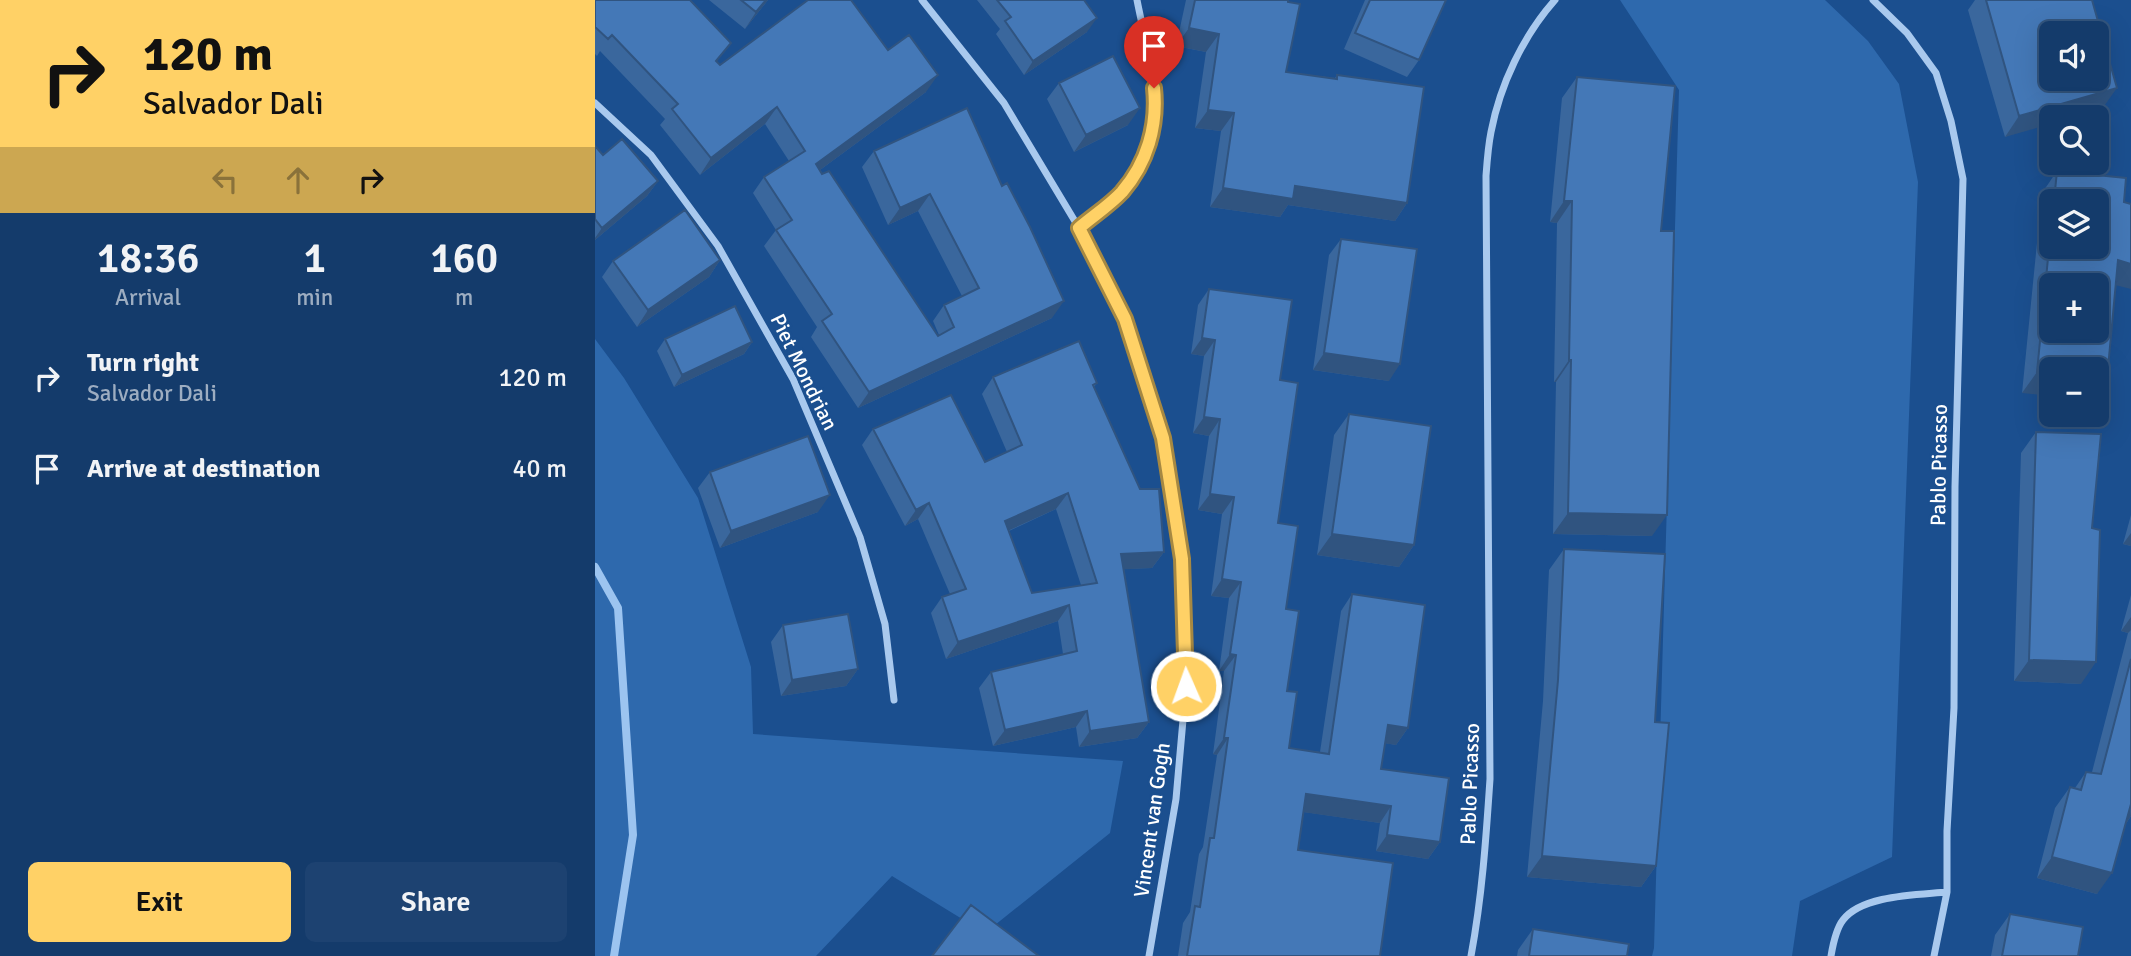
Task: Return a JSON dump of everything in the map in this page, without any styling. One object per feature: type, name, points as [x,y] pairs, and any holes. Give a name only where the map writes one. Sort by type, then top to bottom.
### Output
[{"type":"street","name":"Vincent van Gogh","points":[[922,0],[1004,103],[1079,228],[1125,319],[1163,438],[1182,559],[1185,699],[1176,799],[1149,956]]},
{"type":"street","points":[[1079,228],[1121,192],[1143,160],[1153,132],[1156,103],[1153,74],[1137,0]]},
{"type":"street","name":"Pablo Picasso","points":[[1471,956],[1485,865],[1490,779],[1486,176],[1491,132],[1505,83],[1533,29],[1555,0]]},
{"type":"street","name":"Pablo Picasso","points":[[1873,0],[1907,33],[1936,73],[1951,121],[1963,179],[1955,487],[1954,708],[1947,831],[1947,892],[1934,956]]},
{"type":"street","name":"Piet Mondrian","points":[[595,103],[652,155],[718,246],[793,379],[860,537],[885,624],[894,700]]},
{"type":"street","points":[[1831,956],[1841,921],[1853,909],[1885,899],[1947,892]]},
{"type":"shaded area","points":[[1620,0],[1825,0],[1868,41],[1899,84],[1918,182],[1892,857],[1800,901],[1792,956],[1652,956],[1679,90]]},
{"type":"shaded area","points":[[595,339],[624,378],[698,498],[751,667],[753,734],[1123,761],[1110,833],[985,933],[892,876],[816,956],[595,956]]},
{"type":"building","points":[[595,0],[690,0],[731,43],[716,61],[720,65],[808,0],[851,0],[888,50],[909,35],[938,75],[816,164],[822,174],[829,171],[938,336],[954,327],[944,305],[979,288],[930,194],[900,208],[874,151],[967,108],[1002,186],[1007,183],[1064,301],[869,392],[822,321],[832,314],[776,230],[792,220],[764,177],[805,151],[777,107],[711,158],[672,109],[678,104],[612,35],[608,39],[595,27]]},
{"type":"building","points":[[741,0],[766,0],[756,12]]},
{"type":"building","points":[[997,0],[1084,0],[1097,18],[1033,61],[1005,21],[1011,17]]},
{"type":"building","points":[[1195,0],[1288,0],[1300,4],[1286,72],[1337,79],[1337,75],[1424,87],[1407,203],[1295,186],[1293,199],[1223,188],[1234,113],[1208,110],[1219,34],[1189,28]]},
{"type":"building","points":[[1370,0],[1446,0],[1419,60],[1355,33]]},
{"type":"building","points":[[1986,0],[2092,0],[2098,21],[2039,21],[2039,91],[2106,91],[2058,105],[2039,105],[2039,110],[2019,116]]},
{"type":"building","points":[[1113,56],[1140,108],[1086,135],[1059,83]]},
{"type":"building","points":[[2109,60],[2117,88],[2109,90]]},
{"type":"building","points":[[1577,77],[1675,86],[1661,231],[1674,231],[1667,515],[1568,513],[1572,201],[1564,201]]},
{"type":"building","points":[[622,139],[658,181],[602,228],[595,219],[595,146],[603,155]]},
{"type":"building","points":[[2057,175],[2126,178],[2124,202],[2131,204],[2131,264],[2118,260],[2109,357],[2039,357],[2037,372],[2040,343],[2109,343],[2109,273],[2047,273],[2048,259],[2109,259],[2109,189],[2055,189]]},
{"type":"building","points":[[685,210],[720,260],[648,310],[613,261]]},
{"type":"building","points":[[1341,239],[1417,249],[1400,364],[1324,353]]},
{"type":"building","points":[[1209,289],[1292,300],[1280,380],[1298,383],[1278,523],[1298,526],[1286,609],[1299,611],[1287,691],[1297,692],[1289,748],[1329,754],[1352,594],[1425,605],[1408,728],[1388,725],[1381,769],[1449,778],[1440,842],[1387,835],[1391,806],[1306,794],[1298,850],[1393,863],[1380,956],[1187,956],[1195,906],[1200,907],[1210,838],[1214,838],[1228,738],[1224,738],[1236,655],[1230,654],[1241,582],[1222,579],[1234,497],[1210,494],[1220,419],[1204,417],[1215,340],[1202,338]]},
{"type":"building","points":[[735,306],[752,342],[682,375],[665,339]]},
{"type":"building","points":[[1079,341],[1097,383],[1093,385],[1140,489],[1159,489],[1164,552],[1121,554],[1149,722],[1090,731],[1087,711],[1005,730],[991,672],[1077,651],[1069,605],[958,642],[942,597],[966,589],[929,503],[916,510],[873,429],[951,395],[985,462],[1022,445],[993,377]],"holes":[[[1068,493],[1097,583],[1032,593],[1005,521]]]},
{"type":"building","points":[[1349,414],[1431,426],[1414,545],[1332,534]]},
{"type":"building","points":[[2036,432],[2101,434],[2092,528],[2100,530],[2096,662],[2029,660]]},
{"type":"building","points":[[808,436],[830,495],[731,531],[710,472]]},
{"type":"building","points":[[1564,549],[1665,554],[1655,722],[1669,723],[1656,866],[1542,856],[1558,680]]},
{"type":"building","points":[[848,614],[858,669],[792,680],[783,625]]},
{"type":"building","points":[[2131,659],[2131,804],[2112,873],[2052,857],[2070,787],[2081,790],[2086,772],[2101,774]]},
{"type":"building","points":[[971,905],[1039,956],[932,956]]},
{"type":"building","points":[[2010,914],[2083,927],[2078,956],[2002,956]]},
{"type":"building","points":[[1533,929],[1629,944],[1627,956],[1529,956]]},
{"type":"waterway","points":[[595,567],[618,608],[633,835],[614,956]]},
{"type":"route","points":[[1154,88],[1156,103],[1153,132],[1143,160],[1121,192],[1079,228],[1125,319],[1163,438],[1182,559],[1186,686]]}]
